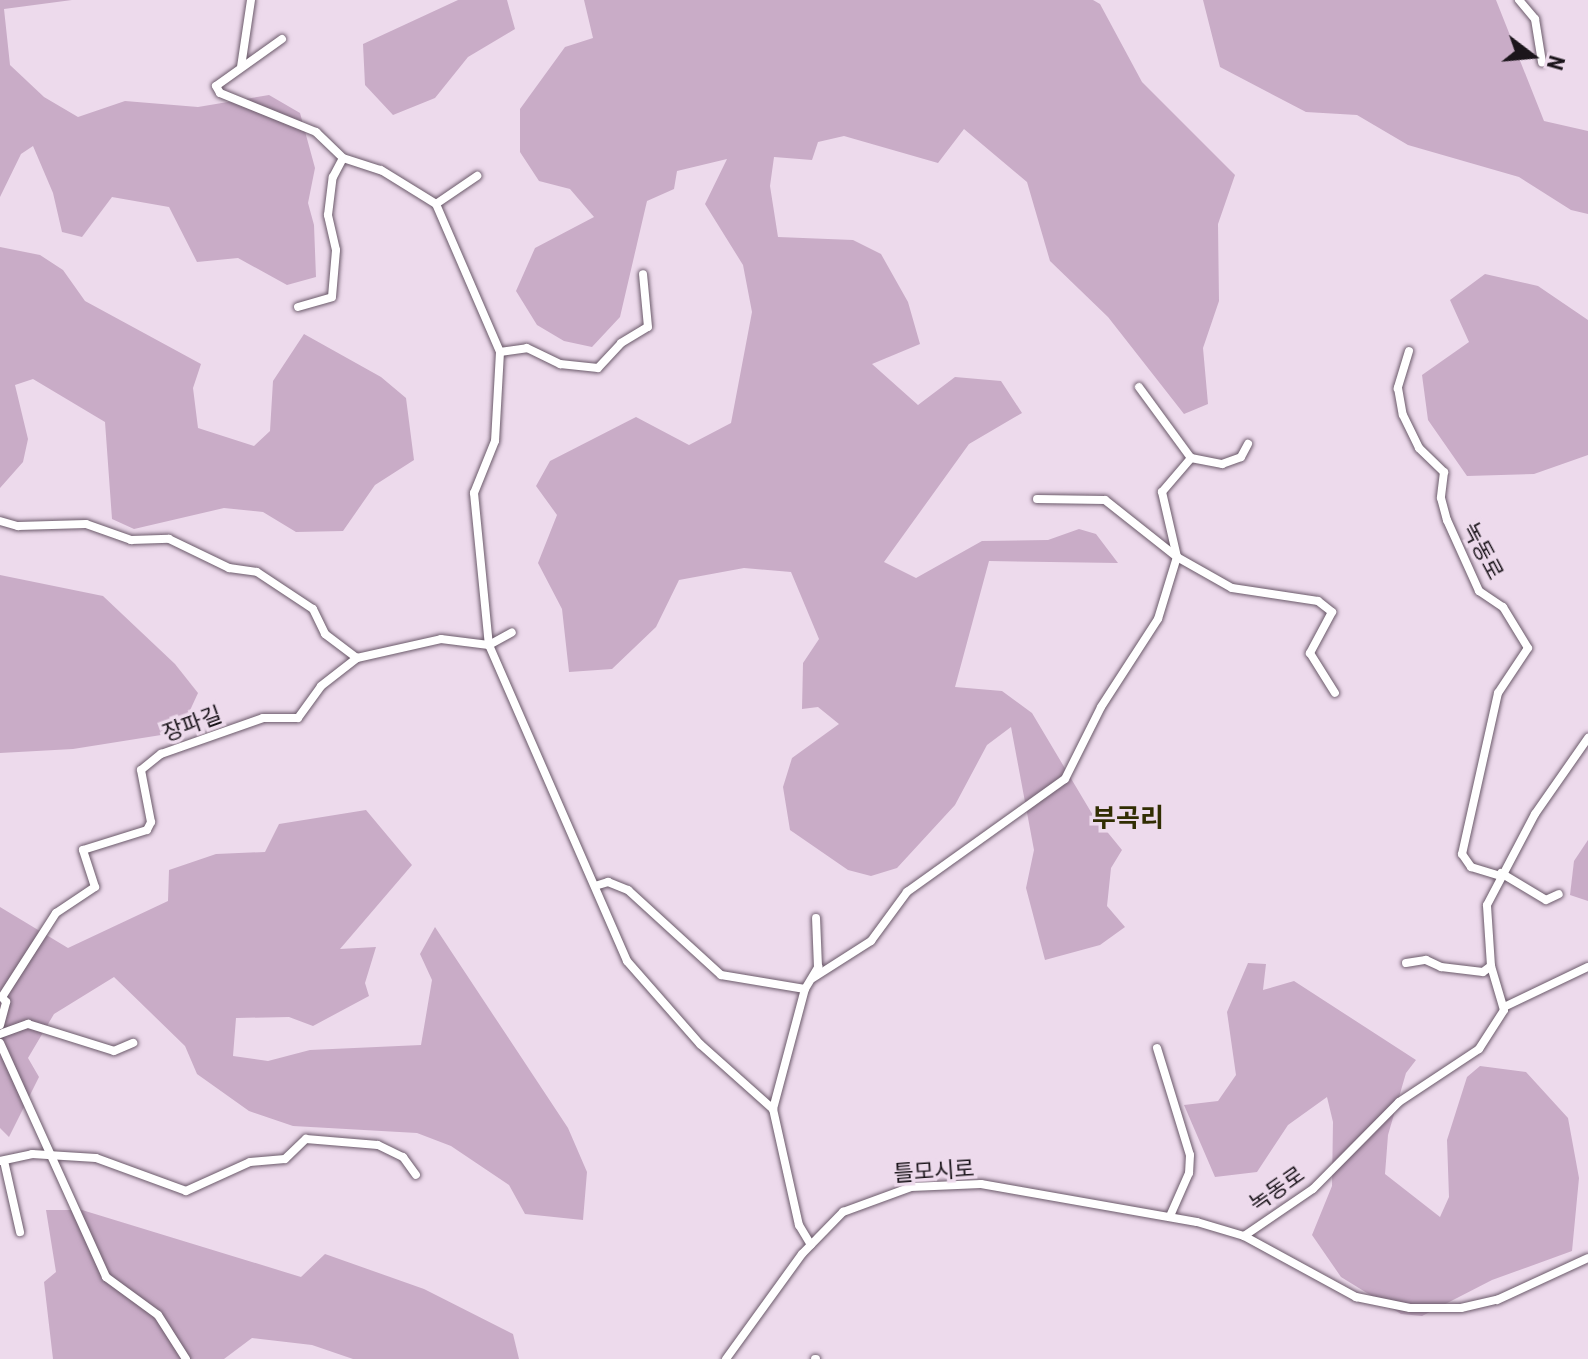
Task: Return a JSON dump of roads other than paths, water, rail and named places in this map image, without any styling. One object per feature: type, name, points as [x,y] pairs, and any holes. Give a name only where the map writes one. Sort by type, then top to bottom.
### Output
[{"type":"street","points":[[241,67],[251,0]]},
{"type":"street","points":[[1519,0],[1535,19],[1542,62]]},
{"type":"street","points":[[282,39],[216,86],[220,93],[316,132],[343,158],[381,170],[436,204],[500,352],[495,441],[474,493],[489,645],[627,961],[700,1044],[773,1109]]},
{"type":"street","points":[[298,307],[332,297],[336,250],[328,215],[333,177],[343,158]]},
{"type":"street","points":[[436,204],[477,176]]},
{"type":"street","points":[[500,352],[527,348],[560,364],[598,368],[621,343],[648,327],[643,274]]},
{"type":"street","name":"녹동로","points":[[1409,351],[1398,388],[1403,415],[1419,448],[1444,472],[1441,498],[1447,520],[1479,591],[1503,607],[1528,648],[1498,693],[1462,854],[1471,867],[1501,875],[1546,900],[1559,894]]},
{"type":"street","points":[[1139,387],[1191,458],[1222,464],[1241,457],[1248,444]]},
{"type":"street","points":[[813,978],[871,941],[907,892],[1065,779],[1101,707],[1158,619],[1177,557],[1162,492],[1191,458]]},
{"type":"street","points":[[1037,499],[1105,500],[1177,557],[1232,588],[1318,601],[1332,612],[1310,653],[1335,693]]},
{"type":"street","points":[[0,521],[18,526],[86,524],[131,540],[169,539],[229,568],[257,572],[313,609],[325,634],[357,658],[441,639],[489,645],[512,632]]},
{"type":"street","name":"장파길","points":[[0,1025],[6,1002],[1,996],[56,913],[95,887],[83,850],[147,830],[151,822],[141,770],[161,754],[263,718],[298,718],[321,686],[357,658]]},
{"type":"street","points":[[1588,738],[1501,875],[1487,905],[1491,966],[1504,1007],[1588,967]]},
{"type":"street","points":[[595,886],[608,882],[628,890],[721,975],[805,989]]},
{"type":"street","points":[[811,1245],[799,1225],[773,1109],[805,989],[818,967],[816,918]]},
{"type":"street","points":[[1406,963],[1426,960],[1441,967],[1483,972],[1491,966]]},
{"type":"street","name":"녹동로","points":[[1244,1236],[1313,1189],[1399,1102],[1467,1062],[1504,1007]]},
{"type":"street","points":[[0,1034],[28,1024],[114,1051],[133,1043]]},
{"type":"street","points":[[0,1043],[106,1277],[158,1315],[186,1359]]},
{"type":"street","points":[[1157,1048],[1190,1155],[1189,1173],[1170,1216]]},
{"type":"street","points":[[20,1232],[2,1161],[48,1153],[96,1158],[186,1191],[250,1162],[285,1159],[306,1139],[378,1145],[403,1157],[416,1175]]},
{"type":"street","name":"틀모시로","points":[[726,1359],[811,1245],[859,1202],[888,1191],[948,1184],[981,1184],[1170,1216],[1244,1236],[1356,1297],[1410,1308],[1497,1300],[1588,1258]]},
{"type":"district","name":"부곡리","points":[[1128,819]]}]
